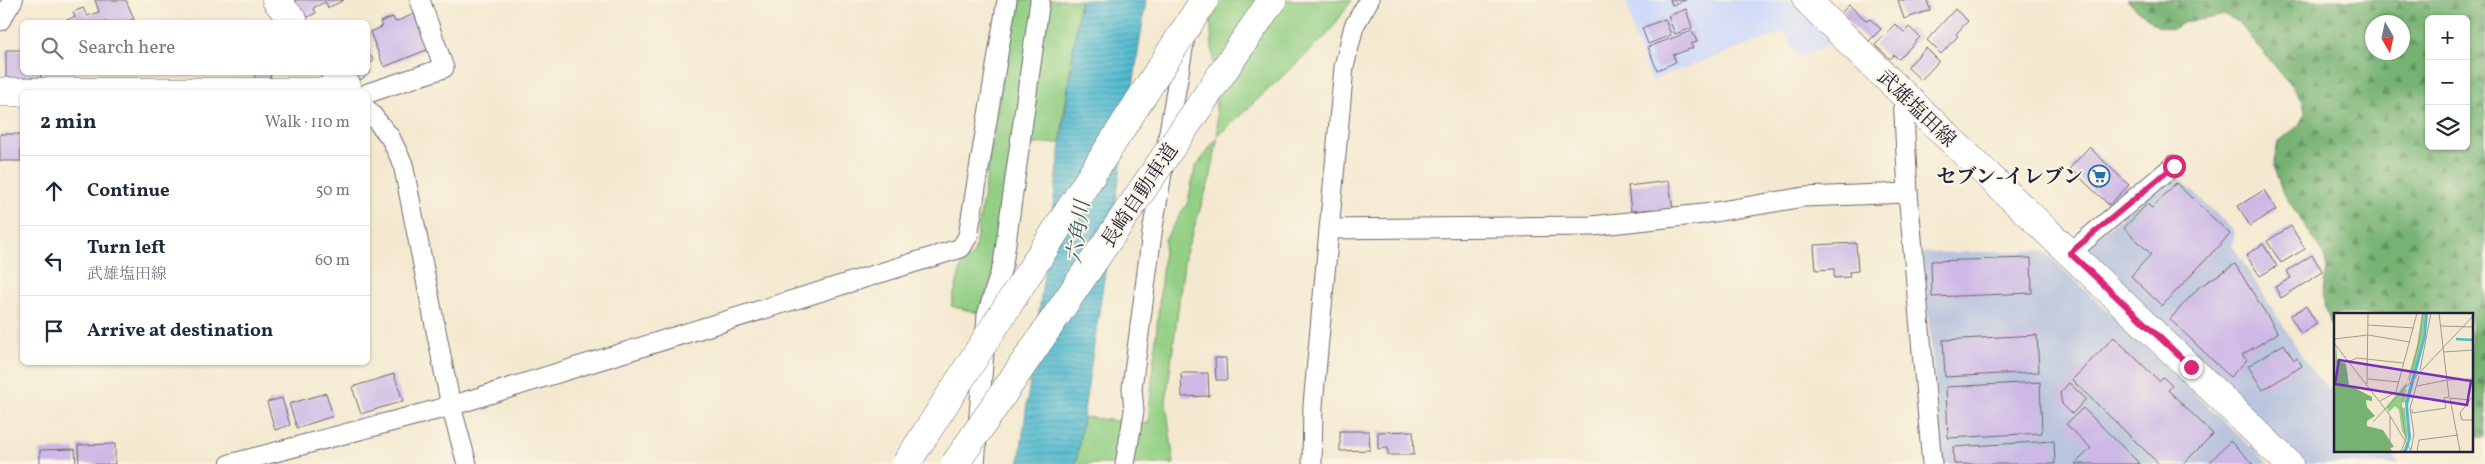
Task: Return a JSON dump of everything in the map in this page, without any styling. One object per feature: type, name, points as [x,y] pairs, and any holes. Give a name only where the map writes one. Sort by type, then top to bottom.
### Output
[{"type":"main road","points":[[276,0],[292,20]]},
{"type":"main road","points":[[906,464],[1204,0]]},
{"type":"main road","name":"長崎自動車道","points":[[955,464],[1272,0]]},
{"type":"main road","name":"武雄塩田線","points":[[1807,0],[1903,95],[2191,367],[2289,464]]},
{"type":"main road","points":[[334,90],[350,86]]},
{"type":"main road","points":[[0,92],[20,92]]},
{"type":"street","points":[[0,20],[13,0]]},
{"type":"street","points":[[350,86],[444,68],[420,0]]},
{"type":"street","points":[[230,464],[450,406],[961,248],[968,236],[1007,0]]},
{"type":"street","points":[[975,464],[987,315],[1003,264],[1040,0]]},
{"type":"street","points":[[1125,464],[1134,411],[1132,388],[1152,233],[1190,0]]},
{"type":"street","points":[[1312,464],[1313,405],[1344,67],[1354,26],[1369,0]]},
{"type":"street","points":[[1903,95],[1908,193],[1932,464]]},
{"type":"street","points":[[370,112],[390,137],[403,164],[450,406],[467,464]]},
{"type":"street","points":[[2070,253],[2174,166]]},
{"type":"street","points":[[1329,230],[1592,226],[1703,214],[1804,197],[1908,193]]},
{"type":"shaded area","points":[[1627,0],[1789,0],[1832,43],[1797,57],[1785,32],[1651,80],[1634,36]]},
{"type":"shaded area","points":[[2174,173],[2235,232],[2232,245],[2311,370],[2334,394],[2334,452],[2391,452],[2400,464],[2305,464],[2081,250]]},
{"type":"shaded area","points":[[2044,251],[2269,464],[1943,464],[1922,253]]},
{"type":"green space","points":[[1015,0],[1080,0],[1060,143],[1012,145],[997,262],[979,313],[951,306],[962,263],[974,254]]},
{"type":"green space","points":[[1209,0],[1352,0],[1328,34],[1218,136]]},
{"type":"green space","points":[[2126,0],[2485,0],[2485,437],[2472,438],[2472,313],[2334,313],[2334,335],[2322,295],[2327,269],[2323,253],[2282,191],[2273,166],[2278,142],[2299,125],[2305,113],[2303,100],[2238,22],[2226,15],[2183,23],[2172,29],[2157,26]]},
{"type":"green space","points":[[1218,136],[1211,175],[1185,256],[1166,402],[1174,464],[1076,464],[1083,417],[1148,424],[1165,239],[1188,202],[1195,168]]},
{"type":"water","name":"六角川","points":[[1080,0],[1146,0],[1076,464],[1019,464]]},
{"type":"building","points":[[95,0],[126,0],[134,19],[67,20],[75,17],[73,12],[83,8],[87,16],[99,12]]},
{"type":"building","points":[[295,0],[344,0],[328,8],[325,2],[313,8],[316,13],[304,19]]},
{"type":"building","points":[[1670,0],[1686,0],[1672,5]]},
{"type":"building","points":[[1898,0],[1927,0],[1930,10],[1904,19]]},
{"type":"building","points":[[1849,5],[1867,21],[1870,19],[1881,29],[1869,41],[1840,14]]},
{"type":"building","points":[[1686,9],[1692,28],[1675,34],[1668,16]]},
{"type":"building","points":[[1955,9],[1968,21],[1956,34],[1958,36],[1941,54],[1927,40]]},
{"type":"building","points":[[414,14],[429,49],[384,67],[370,32],[382,27],[380,22],[393,17],[395,22]]},
{"type":"building","points":[[1665,19],[1671,35],[1648,44],[1642,28]]},
{"type":"building","points":[[1895,24],[1904,32],[1909,27],[1920,37],[1899,59],[1894,55],[1890,59],[1875,45]]},
{"type":"building","points":[[1692,31],[1697,42],[1691,44],[1693,48],[1673,55],[1676,62],[1657,70],[1648,47]]},
{"type":"building","points":[[1926,48],[1939,61],[1921,80],[1907,67]]},
{"type":"building","points":[[6,50],[20,50],[20,75],[41,75],[41,84],[6,85]]},
{"type":"building","points":[[370,55],[374,60],[370,64]]},
{"type":"building","points":[[255,75],[270,75],[271,81],[256,83]]},
{"type":"building","points":[[357,75],[367,75],[361,80]]},
{"type":"building","points":[[0,134],[20,134],[20,161],[0,161]]},
{"type":"building","name":"セブン-イレブン","points":[[2089,147],[2129,185],[2109,205],[2070,168]]},
{"type":"building","points":[[1669,181],[1673,210],[1653,212],[1653,209],[1631,211],[1628,186]]},
{"type":"building","points":[[2176,183],[2230,234],[2162,306],[2131,276],[2151,254],[2124,228],[2147,204],[2152,208]]},
{"type":"building","points":[[2264,190],[2276,210],[2250,226],[2238,206]]},
{"type":"building","points":[[2291,226],[2305,249],[2281,263],[2267,241]]},
{"type":"building","points":[[1856,243],[1858,271],[1849,272],[1850,277],[1834,278],[1834,269],[1816,270],[1814,245]]},
{"type":"building","points":[[2263,244],[2277,266],[2260,276],[2246,255]]},
{"type":"building","points":[[2312,255],[2323,272],[2281,298],[2275,287],[2291,278],[2287,271]]},
{"type":"building","points":[[2031,258],[2032,293],[1932,297],[1931,261]]},
{"type":"building","points":[[2235,264],[2278,333],[2242,355],[2247,360],[2230,377],[2170,319],[2199,287]]},
{"type":"building","points":[[2306,306],[2317,324],[2301,334],[2290,316]]},
{"type":"building","points":[[2037,335],[2039,372],[1945,377],[1943,340]]},
{"type":"building","points":[[2114,337],[2159,381],[2163,377],[2172,386],[2168,390],[2213,434],[2183,464],[2159,464],[2072,380]]},
{"type":"building","points":[[2284,344],[2294,360],[2297,358],[2302,366],[2263,390],[2248,366]]},
{"type":"building","points":[[1215,358],[1226,358],[1227,380],[1216,380]]},
{"type":"building","points":[[1181,373],[1208,373],[1209,396],[1182,397]]},
{"type":"building","points":[[394,374],[403,401],[361,414],[352,387]]},
{"type":"building","points":[[2040,382],[2042,433],[1948,438],[1946,387]]},
{"type":"building","points":[[2069,383],[2086,399],[2072,414],[2062,404],[2060,393]]},
{"type":"building","points":[[326,393],[333,416],[297,428],[289,404]]},
{"type":"building","points":[[282,398],[290,425],[275,430],[267,402]]},
{"type":"building","points":[[2083,408],[2140,464],[2075,464],[2091,448],[2066,424]]},
{"type":"building","points":[[1340,431],[1369,431],[1370,450],[1340,451]]},
{"type":"building","points":[[1413,431],[1414,455],[1388,455],[1388,448],[1378,449],[1378,432]]},
{"type":"building","points":[[2054,441],[2055,464],[1954,464],[1953,447]]},
{"type":"building","points":[[2230,441],[2254,464],[2208,464]]},
{"type":"building","points":[[115,444],[115,464],[79,464],[78,445]]},
{"type":"building","points":[[75,449],[76,464],[40,464],[40,450]]},
{"type":"place","name":"セブン-イレブン","points":[[2099,176]]},
{"type":"route","points":[[2174,166],[2070,253],[2191,367]]}]
